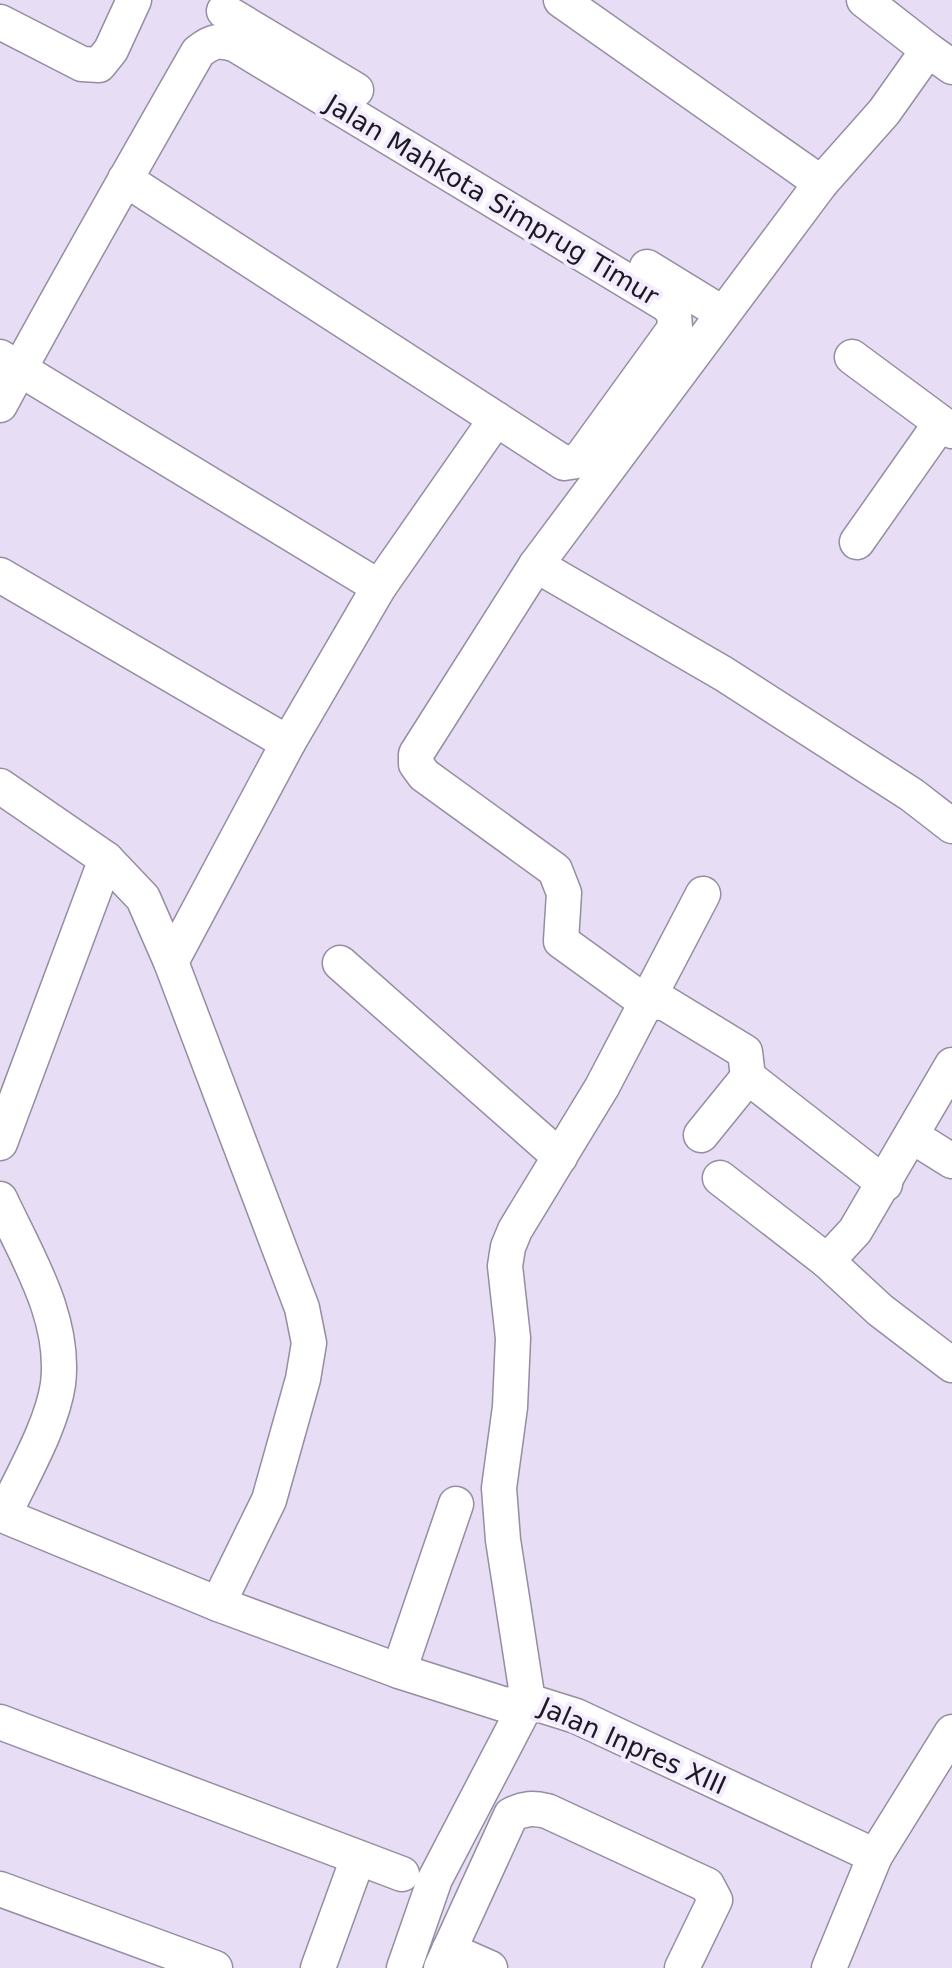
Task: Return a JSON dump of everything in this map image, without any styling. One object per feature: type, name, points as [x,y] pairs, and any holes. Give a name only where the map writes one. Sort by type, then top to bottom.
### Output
[{"type":"street","points":[[0,22],[82,64],[99,65],[111,50],[134,0]]},
{"type":"street","points":[[561,0],[821,183]]},
{"type":"street","points":[[864,0],[940,58],[884,112],[821,183],[722,313],[536,565],[423,740],[416,754],[416,764],[424,775],[555,870],[564,893],[561,941],[648,1004],[663,1002],[745,1052],[748,1077],[885,1184]]},
{"type":"street","points":[[224,11],[722,313]]},
{"type":"street","name":"Jalan Mahkota Simprug Timur","points":[[0,405],[10,363],[125,179],[198,52],[211,42],[223,40],[667,305],[674,313],[675,328],[577,461],[564,463],[125,179]]},
{"type":"street","points":[[852,357],[946,428],[857,542]]},
{"type":"street","points":[[10,363],[379,587]]},
{"type":"street","points":[[171,962],[288,743],[379,587],[496,419]]},
{"type":"street","points":[[536,565],[724,674],[912,795],[952,826]]},
{"type":"street","points":[[0,575],[288,743]]},
{"type":"street","points":[[0,786],[106,859],[143,898],[171,962],[302,1308],[309,1343],[303,1379],[269,1500],[218,1604]]},
{"type":"street","points":[[0,1143],[106,859]]},
{"type":"street","points":[[0,1199],[50,1308],[58,1347],[58,1385],[50,1412],[2,1514],[218,1604],[399,1671],[506,1705],[528,1701],[503,1540],[499,1488],[510,1407],[513,1338],[505,1266],[508,1247],[515,1230],[648,1004],[703,894]]},
{"type":"street","points":[[340,963],[560,1157]]},
{"type":"street","points":[[827,1261],[855,1231],[885,1184],[952,1065]]},
{"type":"street","points":[[701,1135],[748,1077]]},
{"type":"street","points":[[912,1136],[952,1161]]},
{"type":"street","points":[[720,1178],[827,1261],[880,1310],[952,1365]]},
{"type":"street","points":[[399,1671],[456,1504]]},
{"type":"street","name":"Jalan Inpres XIII","points":[[404,1968],[435,1879],[528,1701],[576,1716],[875,1856]]},
{"type":"street","points":[[0,1722],[402,1874]]},
{"type":"street","points":[[829,1968],[875,1856],[952,1732]]},
{"type":"street","points":[[490,1968],[445,1959],[511,1815],[521,1809],[533,1808],[547,1811],[707,1885],[715,1900],[682,1968]]},
{"type":"street","points":[[318,1968],[358,1858]]},
{"type":"street","points":[[0,1889],[215,1968]]}]
